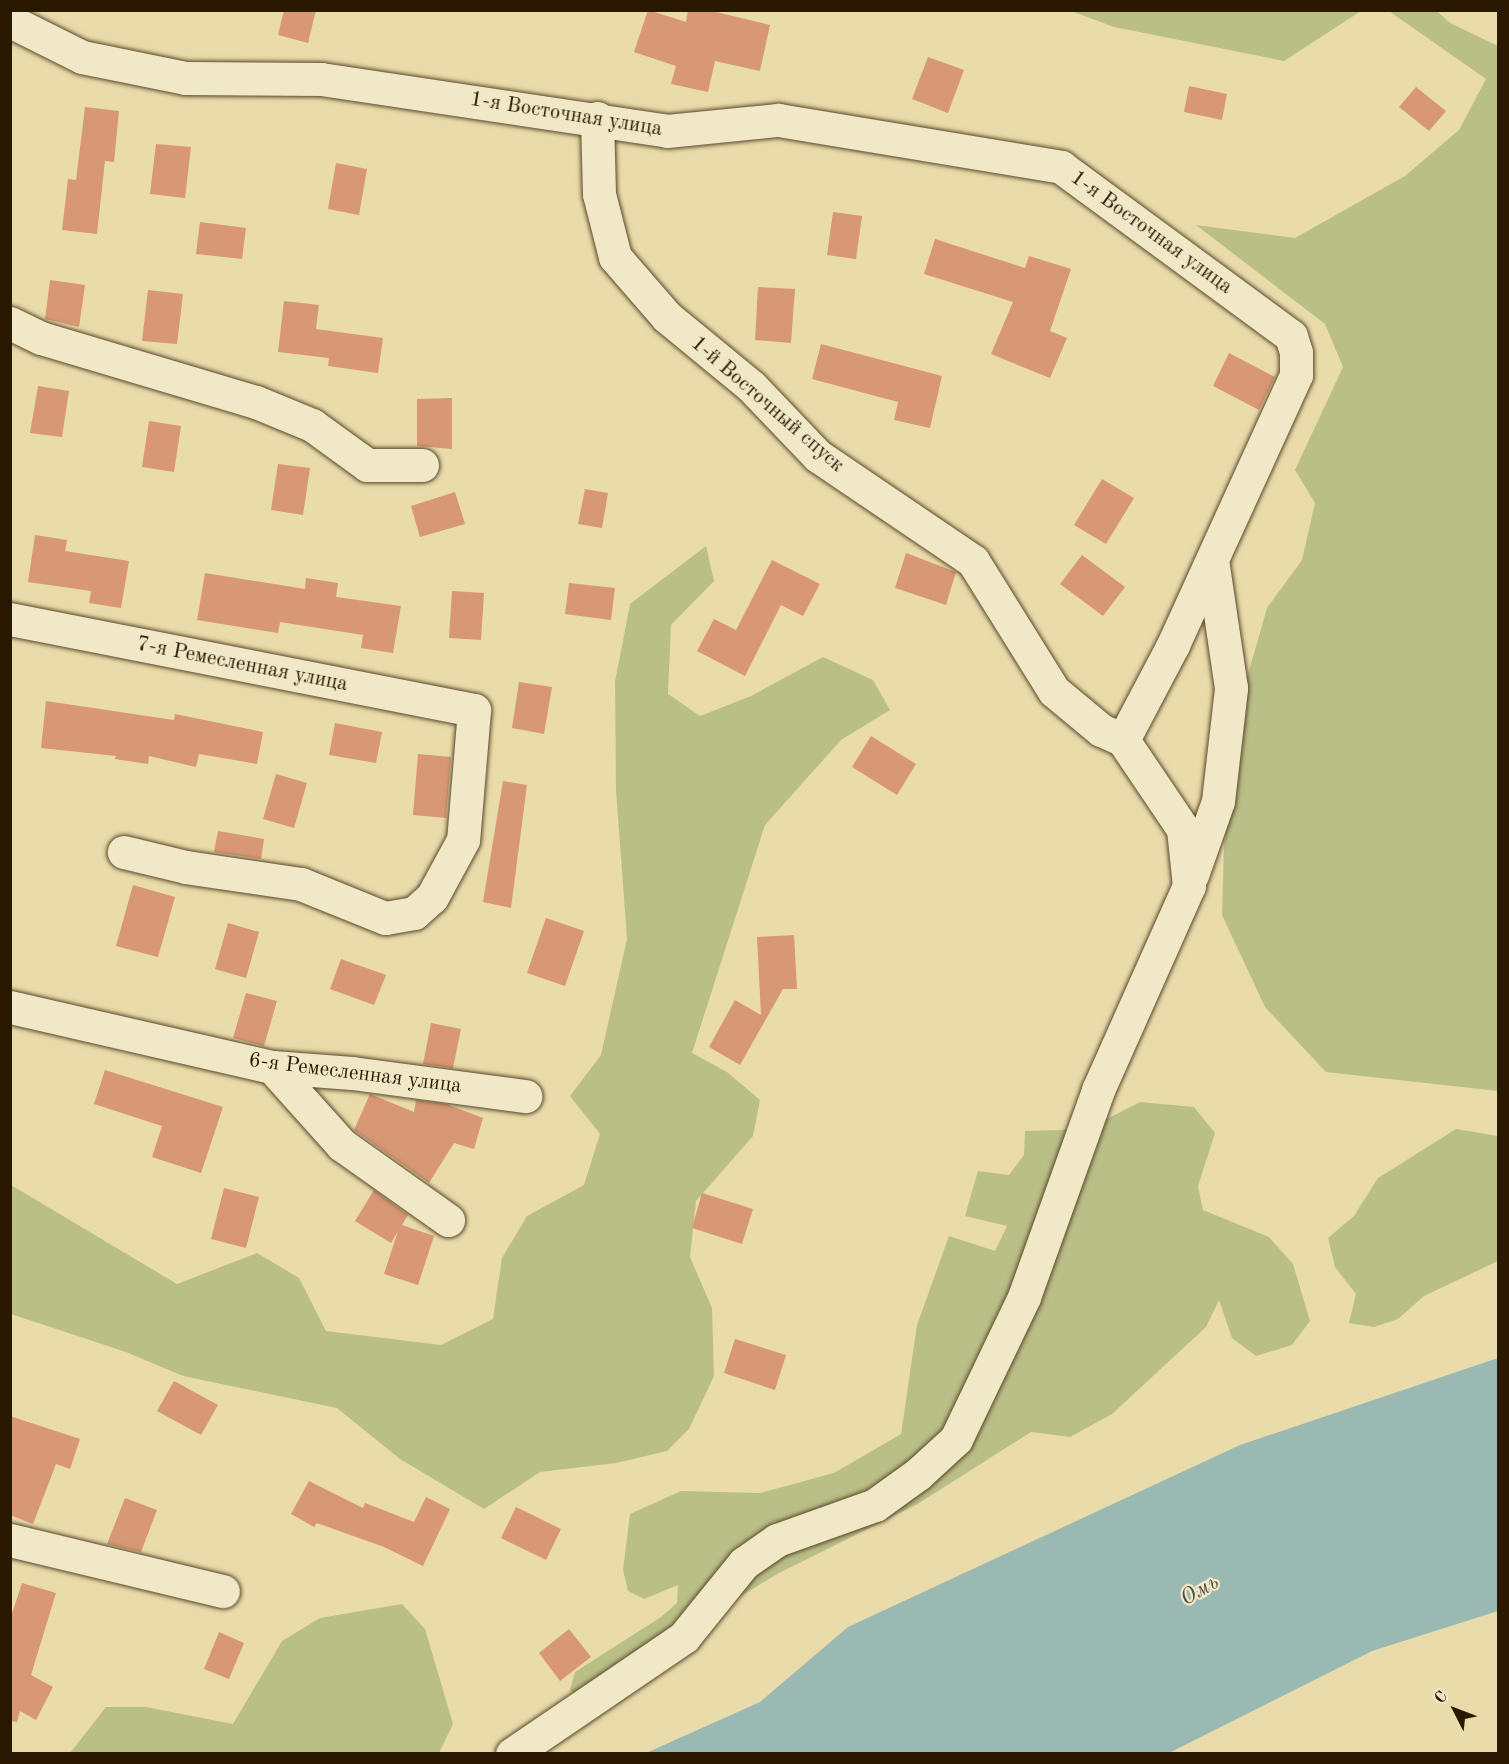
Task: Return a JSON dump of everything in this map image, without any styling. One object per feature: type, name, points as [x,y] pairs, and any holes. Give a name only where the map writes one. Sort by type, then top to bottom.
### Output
[{"type":"street","name":"1-я Восточная улица","points":[[10,21],[82,57],[185,78],[321,79],[597,118],[667,131],[778,120],[1061,167],[1291,336],[1296,352],[1296,375],[1212,560]]},
{"type":"street","name":"1-й Восточный спуск","points":[[597,118],[599,194],[615,257],[666,317],[751,386],[818,456],[973,561],[1054,691],[1101,730],[1123,740]]},
{"type":"street","points":[[10,323],[41,338],[256,402],[312,425],[367,465],[422,465]]},
{"type":"street","points":[[1189,886],[1183,829],[1123,740],[1212,560]]},
{"type":"street","points":[[512,1754],[684,1637],[752,1557],[777,1540],[875,1505],[918,1474],[956,1439],[1024,1297],[1098,1090],[1189,886],[1218,801],[1231,688],[1212,560]]},
{"type":"street","name":"7-я Ремесленная улица","points":[[10,619],[474,710],[463,840],[432,897],[414,913],[385,918],[301,884],[186,867],[124,852]]},
{"type":"street","name":"6-я Ремесленная улица","points":[[10,1007],[272,1067],[352,1073],[525,1096]]},
{"type":"street","points":[[272,1067],[342,1145],[448,1220]]},
{"type":"street","points":[[10,1540],[223,1591]]},
{"type":"green space","points":[[1071,11],[1361,11],[1284,61],[1114,27]]},
{"type":"green space","points":[[1389,11],[1437,11],[1450,23],[1498,46],[1498,1091],[1326,1072],[1265,1007],[1222,915],[1224,848],[1238,709],[1267,608],[1302,560],[1315,503],[1295,470],[1343,367],[1325,324],[1196,225],[1295,238],[1405,176],[1459,130],[1486,79]]},
{"type":"green space","points":[[706,546],[714,581],[671,625],[668,694],[700,716],[751,696],[823,657],[873,680],[890,710],[841,740],[765,825],[692,1053],[727,1072],[760,1100],[753,1136],[696,1201],[690,1257],[712,1308],[714,1376],[689,1429],[667,1451],[616,1463],[540,1472],[484,1509],[400,1459],[337,1408],[183,1376],[126,1352],[11,1314],[11,1185],[177,1284],[257,1253],[299,1278],[326,1331],[441,1345],[493,1319],[502,1258],[527,1216],[584,1185],[600,1134],[570,1096],[601,1055],[627,939],[616,790],[615,682],[630,604]]},
{"type":"green space","points":[[1140,1102],[1194,1107],[1215,1133],[1198,1186],[1203,1210],[1269,1237],[1293,1264],[1310,1321],[1292,1345],[1256,1356],[1232,1338],[1219,1300],[1206,1327],[1112,1414],[1070,1437],[1031,1432],[916,1505],[779,1573],[576,1695],[570,1690],[575,1672],[661,1617],[677,1603],[678,1585],[644,1599],[628,1591],[623,1570],[630,1514],[681,1491],[760,1493],[834,1473],[901,1434],[917,1325],[949,1236],[995,1251],[1007,1226],[965,1216],[978,1171],[1009,1175],[1024,1155],[1025,1131],[1063,1130],[1101,1122]]},
{"type":"green space","points":[[1456,1129],[1498,1136],[1498,1261],[1424,1296],[1398,1319],[1374,1327],[1349,1323],[1356,1294],[1335,1267],[1328,1238],[1354,1216],[1378,1178]]},
{"type":"green space","points":[[402,1604],[425,1629],[453,1724],[439,1753],[70,1753],[106,1707],[146,1707],[233,1724],[282,1641],[320,1618]]},
{"type":"water","name":"Омь","points":[[1498,1358],[1498,1611],[1372,1651],[1169,1753],[646,1753],[760,1702],[848,1627],[1240,1445]]},
{"type":"building","points":[[284,10],[316,10],[308,43],[278,35]]},
{"type":"building","points":[[648,10],[686,22],[688,10],[708,10],[770,25],[760,71],[715,61],[708,92],[671,84],[676,66],[634,52]]},
{"type":"building","points":[[928,57],[964,70],[948,113],[912,99]]},
{"type":"building","points":[[1189,86],[1227,94],[1222,120],[1184,112]]},
{"type":"building","points":[[1416,87],[1446,111],[1429,131],[1399,107]]},
{"type":"building","points":[[85,107],[119,111],[114,162],[105,161],[97,234],[62,230],[68,179],[76,180]]},
{"type":"building","points":[[156,144],[191,147],[185,198],[150,194]]},
{"type":"building","points":[[336,163],[367,169],[359,215],[328,209]]},
{"type":"building","points":[[833,212],[862,216],[856,259],[827,255]]},
{"type":"building","points":[[200,222],[246,228],[242,259],[196,254]]},
{"type":"building","points":[[935,239],[1025,268],[1029,256],[1071,269],[1050,331],[1067,338],[1050,378],[991,354],[1013,302],[924,274]]},
{"type":"building","points":[[50,280],[85,285],[79,327],[45,319]]},
{"type":"building","points":[[758,287],[795,289],[791,343],[755,340]]},
{"type":"building","points":[[148,290],[183,294],[177,344],[142,341]]},
{"type":"building","points":[[284,301],[319,305],[316,329],[383,338],[378,373],[328,366],[329,358],[278,352]]},
{"type":"building","points":[[821,344],[942,376],[930,428],[894,420],[898,402],[812,379]]},
{"type":"building","points":[[1229,353],[1275,377],[1259,410],[1213,386]]},
{"type":"building","points":[[38,386],[69,391],[62,437],[30,433]]},
{"type":"building","points":[[452,398],[452,449],[417,446],[417,399]]},
{"type":"building","points":[[149,421],[181,426],[174,472],[142,467]]},
{"type":"building","points":[[278,464],[310,468],[303,515],[271,510]]},
{"type":"building","points":[[1102,479],[1134,498],[1106,544],[1074,525]]},
{"type":"building","points":[[585,489],[608,493],[602,528],[578,524]]},
{"type":"building","points":[[455,492],[465,524],[420,537],[411,506]]},
{"type":"building","points":[[35,535],[67,540],[65,551],[129,561],[121,608],[89,603],[91,591],[28,582]]},
{"type":"building","points":[[906,553],[956,572],[946,605],[895,588]]},
{"type":"building","points":[[1082,555],[1125,587],[1103,616],[1060,584]]},
{"type":"building","points":[[772,560],[820,584],[803,616],[781,605],[745,676],[697,651],[714,619],[736,630]]},
{"type":"building","points":[[205,573],[305,589],[306,578],[338,583],[336,597],[401,606],[393,653],[361,648],[363,635],[280,622],[278,633],[197,620]]},
{"type":"building","points":[[569,583],[615,588],[611,620],[565,614]]},
{"type":"building","points":[[452,591],[484,593],[481,640],[449,638]]},
{"type":"building","points":[[519,682],[552,687],[544,734],[512,728]]},
{"type":"building","points":[[46,701],[174,720],[175,714],[263,732],[257,764],[199,754],[196,767],[149,756],[148,764],[115,759],[116,756],[41,748]]},
{"type":"building","points":[[335,723],[382,732],[376,763],[329,755]]},
{"type":"building","points":[[871,736],[916,764],[897,795],[852,767]]},
{"type":"building","points":[[418,754],[451,757],[446,818],[413,815]]},
{"type":"building","points":[[276,774],[307,783],[294,828],[263,819]]},
{"type":"building","points":[[503,781],[527,785],[511,908],[483,902]]},
{"type":"building","points":[[218,831],[264,839],[261,859],[214,852]]},
{"type":"building","points":[[133,885],[175,897],[158,957],[116,946]]},
{"type":"building","points":[[546,918],[584,931],[565,986],[527,973]]},
{"type":"building","points":[[228,923],[259,932],[246,978],[215,969]]},
{"type":"building","points":[[794,935],[797,989],[783,989],[740,1065],[709,1047],[735,1000],[761,1015],[757,937]]},
{"type":"building","points":[[341,959],[386,975],[374,1005],[330,989]]},
{"type":"building","points":[[246,993],[277,1001],[264,1046],[233,1038]]},
{"type":"building","points":[[431,1023],[461,1029],[453,1068],[423,1064]]},
{"type":"building","points":[[105,1070],[223,1107],[201,1173],[152,1157],[162,1126],[94,1104]]},
{"type":"building","points":[[370,1094],[414,1112],[416,1100],[446,1104],[483,1118],[474,1149],[454,1143],[429,1183],[354,1130]]},
{"type":"building","points":[[224,1188],[259,1197],[246,1248],[211,1239]]},
{"type":"building","points":[[374,1190],[408,1215],[402,1225],[434,1236],[418,1285],[384,1274],[398,1231],[391,1243],[355,1221]]},
{"type":"building","points":[[702,1193],[753,1209],[742,1244],[692,1228]]},
{"type":"building","points":[[735,1339],[786,1355],[775,1390],[724,1373]]},
{"type":"building","points":[[174,1381],[218,1405],[201,1435],[157,1411]]},
{"type":"building","points":[[10,1416],[80,1439],[70,1469],[56,1464],[33,1524],[10,1515]]},
{"type":"building","points":[[309,1481],[363,1508],[365,1503],[414,1522],[426,1497],[450,1509],[423,1566],[384,1547],[317,1523],[314,1527],[291,1514]]},
{"type":"building","points":[[125,1498],[157,1510],[141,1552],[107,1544]]},
{"type":"building","points":[[516,1507],[561,1529],[546,1560],[501,1538]]},
{"type":"building","points":[[22,1583],[56,1593],[31,1675],[53,1687],[36,1720],[20,1711],[17,1722],[10,1721],[10,1620]]},
{"type":"building","points":[[569,1629],[591,1657],[560,1681],[539,1653]]},
{"type":"building","points":[[219,1632],[244,1643],[229,1679],[204,1669]]}]
